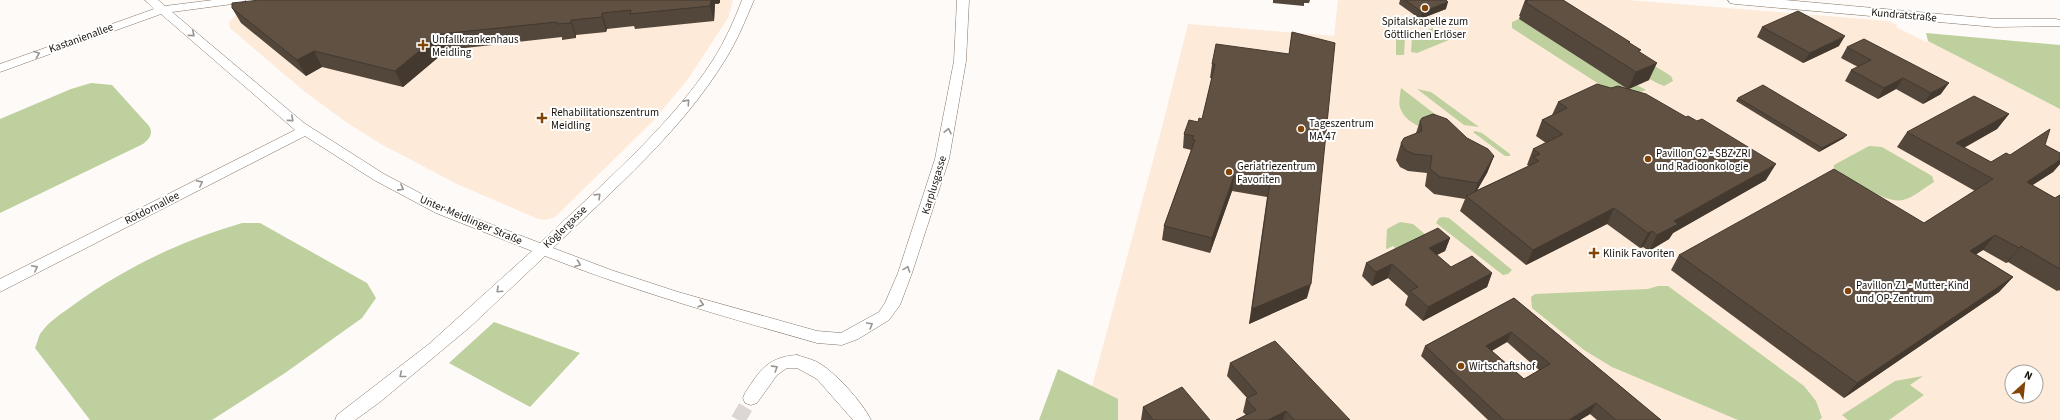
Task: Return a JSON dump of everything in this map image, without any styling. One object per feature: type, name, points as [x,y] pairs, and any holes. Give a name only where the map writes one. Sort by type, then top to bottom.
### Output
[{"type":"street","name":"Unter-Meidlinger Straße","points":[[151,0],[305,130],[379,177],[441,210],[606,274],[677,297],[817,338],[842,339]]},
{"type":"street","points":[[162,10],[240,0]]},
{"type":"street","name":"Köglergasse","points":[[343,420],[423,358],[472,316],[645,149],[695,93],[727,49],[742,20],[748,0]]},
{"type":"street","name":"Karplusgasse","points":[[842,339],[852,335],[884,316],[892,305],[905,273],[942,158],[952,111],[960,61],[963,0]]},
{"type":"street","name":"Kundratstraße","points":[[1735,0],[1995,23],[2058,24]]},
{"type":"street","name":"Kastanienallee","points":[[0,68],[162,10]]},
{"type":"street","name":"Rotdornallee","points":[[0,286],[305,130]]},
{"type":"street","points":[[751,398],[771,369],[788,362],[802,363],[812,366],[823,374],[864,420]]},
{"type":"shaded area","points":[[320,0],[733,0],[728,18],[688,79],[654,120],[555,217],[546,220],[538,219],[457,184],[381,144],[346,122],[304,91],[230,28],[229,22],[245,10]]},
{"type":"shaded area","name":"Klinik Favoriten","points":[[1338,0],[1628,0],[1888,21],[1897,25],[1896,27],[1926,42],[1928,41],[2060,109],[2060,420],[1083,420],[1160,135],[1188,24],[1334,36]]},
{"type":"green space","points":[[1519,19],[1609,77],[1617,74],[1646,90],[1628,93],[1610,89],[1599,84],[1512,28],[1512,22]]},
{"type":"green space","points":[[1585,23],[1671,76],[1673,81],[1664,86],[1652,81],[1612,50]]},
{"type":"green space","points":[[1433,28],[1440,31],[1461,35],[1417,53],[1411,52],[1412,37]]},
{"type":"green space","points":[[1396,32],[1405,37],[1404,55],[1396,55]]},
{"type":"green space","points":[[1926,33],[2060,45],[2060,109],[1928,41]]},
{"type":"green space","points":[[91,83],[112,85],[149,126],[151,134],[149,138],[143,144],[0,213],[0,119],[71,89]]},
{"type":"green space","points":[[1401,88],[1470,141],[1432,132],[1413,123],[1406,117],[1400,108]]},
{"type":"green space","points":[[1417,89],[1431,92],[1479,127],[1464,125]]},
{"type":"green space","points":[[1475,131],[1482,133],[1510,154],[1510,156],[1505,156],[1473,132]]},
{"type":"green space","points":[[1869,146],[1882,147],[1932,176],[1934,182],[1911,197],[1903,200],[1895,200],[1886,198],[1867,189],[1834,168],[1834,165]]},
{"type":"green space","points":[[1439,218],[1449,218],[1512,270],[1508,274],[1503,275],[1436,223]]},
{"type":"green space","points":[[1400,222],[1413,224],[1433,241],[1404,256],[1393,246],[1387,249],[1387,229]]},
{"type":"green space","points":[[242,223],[260,223],[367,283],[376,298],[362,318],[285,373],[212,420],[90,420],[35,348],[43,330],[60,315],[92,292],[133,268],[175,247]]},
{"type":"green space","points":[[1658,286],[1668,286],[1804,386],[1816,401],[1822,418],[1819,420],[1738,420],[1612,367],[1584,350],[1532,308],[1531,297],[1535,294],[1648,289]]},
{"type":"green space","points":[[494,322],[580,353],[530,407],[449,363]]},
{"type":"green space","points":[[1058,369],[1118,399],[1118,420],[1039,420]]},
{"type":"green space","points":[[1923,376],[1910,385],[1924,395],[1889,420],[1848,420],[1842,415],[1895,381]]},
{"type":"building","points":[[260,0],[711,0],[710,6],[630,14],[631,10],[602,13],[602,17],[571,20],[571,23],[557,24],[557,22],[440,34],[395,71],[314,51],[297,60],[232,8],[232,3]]},
{"type":"building","points":[[1405,0],[1446,0],[1448,2],[1422,12]]},
{"type":"building","points":[[1527,0],[1563,0],[1630,42],[1628,42],[1641,50],[1638,51],[1657,63],[1636,72],[1525,2],[1528,1]]},
{"type":"building","points":[[1798,11],[1845,36],[1810,53],[1762,27]]},
{"type":"building","points":[[1292,32],[1335,43],[1311,284],[1252,309],[1270,182],[1234,176],[1212,238],[1164,226],[1195,140],[1192,139],[1194,136],[1184,134],[1189,120],[1198,122],[1199,118],[1202,119],[1215,64],[1212,64],[1216,44],[1289,54]]},
{"type":"building","points":[[1864,39],[1949,83],[1931,93],[1903,78],[1884,88],[1851,70],[1871,60],[1847,47]]},
{"type":"building","points":[[1597,84],[1611,88],[1618,86],[1646,94],[1686,117],[1688,116],[1697,121],[1702,119],[1776,164],[1674,221],[1678,224],[1657,235],[1652,231],[1648,233],[1614,208],[1533,250],[1466,196],[1539,161],[1533,157],[1540,154],[1533,149],[1563,134],[1542,120],[1567,108],[1558,102]]},
{"type":"building","points":[[1763,85],[1847,135],[1822,148],[1738,98]]},
{"type":"building","points":[[1974,96],[2009,114],[1956,143],[1991,162],[2006,153],[2010,155],[2050,129],[2045,145],[2060,153],[2060,160],[2027,182],[2055,198],[2060,195],[2060,269],[2021,246],[2019,248],[1995,235],[1970,251],[2013,277],[1857,383],[1679,255],[1834,169],[1924,223],[1993,179],[1907,132]]},
{"type":"building","points":[[1433,114],[1447,119],[1467,138],[1488,149],[1494,156],[1478,183],[1440,177],[1430,169],[1432,156],[1414,154],[1405,150],[1401,143],[1404,138],[1422,131],[1420,121],[1422,118]]},
{"type":"building","points":[[1438,228],[1450,238],[1429,248],[1451,267],[1472,256],[1492,273],[1428,307],[1410,291],[1418,287],[1392,264],[1376,272],[1366,263]]},
{"type":"building","name":"Wirtschaftshof","points":[[1514,298],[1661,420],[1616,420],[1596,403],[1569,420],[1504,420],[1425,346]],"holes":[[[1511,332],[1550,364],[1524,379],[1486,346]]]},
{"type":"building","points":[[1275,341],[1350,420],[1294,420],[1286,411],[1268,420],[1236,420],[1256,410],[1246,399],[1257,393],[1230,363]]},
{"type":"building","points":[[1182,387],[1210,420],[1153,420],[1143,407]]},
{"type":"tunnel","points":[[738,420],[751,398]]},
{"type":"place","name":"Spitalskapelle zum Göttlichen Erlöser","points":[[1425,8]]},
{"type":"place","name":"Unfallkrankenhaus Meidling","points":[[423,45]]},
{"type":"place","name":"Rehabilitationszentrum Meidling","points":[[542,118]]},
{"type":"place","name":"Tageszentrum MA 47","points":[[1301,129]]},
{"type":"place","name":"Pavillon G2 - SBZ ZRI und Radioonkologie","points":[[1648,159]]},
{"type":"place","name":"Geriatriezentrum Favoriten","points":[[1229,172]]},
{"type":"place","name":"Klinik Favoriten","points":[[1594,253]]},
{"type":"place","name":"Pavillon Z1 - Mutter-Kind und OP-Zentrum","points":[[1848,291]]},
{"type":"place","name":"Wirtschaftshof","points":[[1461,366]]}]
